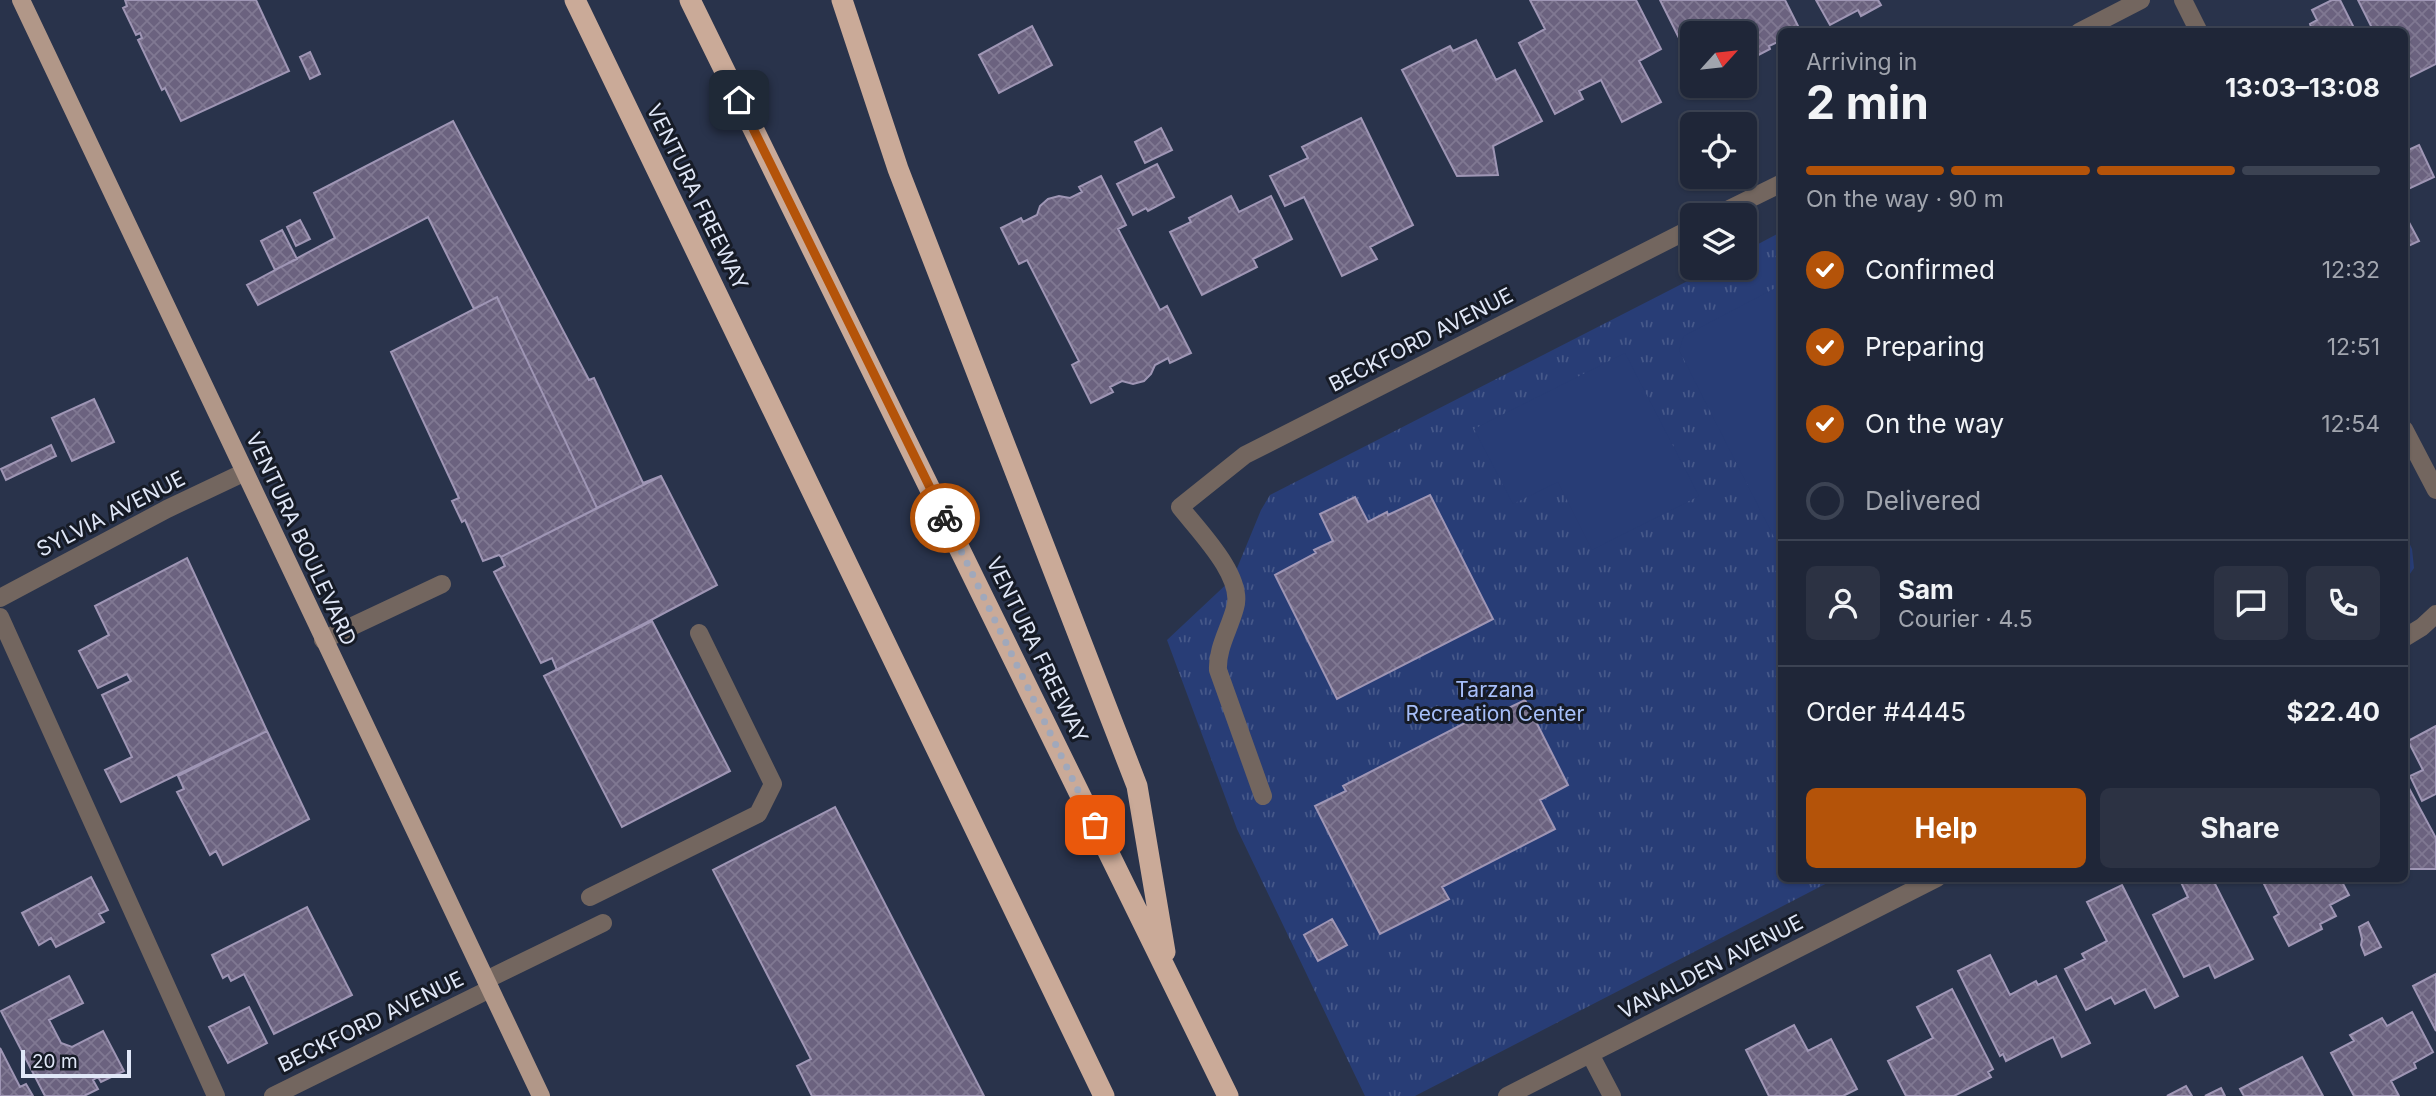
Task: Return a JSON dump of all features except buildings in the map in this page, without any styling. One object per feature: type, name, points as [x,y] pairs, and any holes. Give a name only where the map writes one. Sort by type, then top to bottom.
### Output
[{"type":"highway","name":"VENTURA FREEWAY","points":[[575,0],[1104,1096]]},
{"type":"highway","name":"VENTURA FREEWAY","points":[[690,0],[1228,1096]]},
{"type":"highway","points":[[842,0],[898,169],[1137,786],[1169,975]]},
{"type":"main road","name":"VENTURA BOULEVARD","points":[[21,0],[541,1096]]},
{"type":"street","points":[[2088,28],[2141,0]]},
{"type":"street","points":[[2183,0],[2197,28]]},
{"type":"street","points":[[1741,203],[1778,185]]},
{"type":"street","name":"BECKFORD AVENUE","points":[[1263,796],[1218,670],[1218,655],[1237,605],[1237,592],[1225,564],[1180,507],[1245,455],[1680,234]]},
{"type":"street","points":[[2408,437],[2436,490]]},
{"type":"street","name":"SYLVIA AVENUE","points":[[0,598],[167,509],[245,472]]},
{"type":"street","points":[[323,640],[442,584]]},
{"type":"street","points":[[2408,636],[2423,627],[2436,614]]},
{"type":"street","points":[[0,617],[216,1096]]},
{"type":"street","points":[[590,897],[758,814],[773,785],[699,633]]},
{"type":"street","name":"VANALDEN AVENUE","points":[[1507,1096],[1929,882]]},
{"type":"street","name":"BECKFORD AVENUE","points":[[273,1096],[603,923]]},
{"type":"street","points":[[1590,1054],[1612,1096]]},
{"type":"green space","name":"Tarzana Recreation Center","points":[[1778,234],[1778,882],[1829,882],[1415,1096],[1365,1096],[1237,829],[1167,640],[1233,578],[1261,510],[1270,495],[1690,280],[1757,280],[1757,245]]},
{"type":"green space","points":[[1778,287],[1778,545],[1679,350],[1684,336]]},
{"type":"green space","points":[[1625,353],[1699,496],[1592,550],[1558,482],[1513,504],[1474,429]]},
{"type":"green space","points":[[2408,540],[2412,549],[2414,568],[2408,577]]},
{"type":"way so far","points":[[945,518],[1095,825]]},
{"type":"route","points":[[739,100],[945,518]]}]
